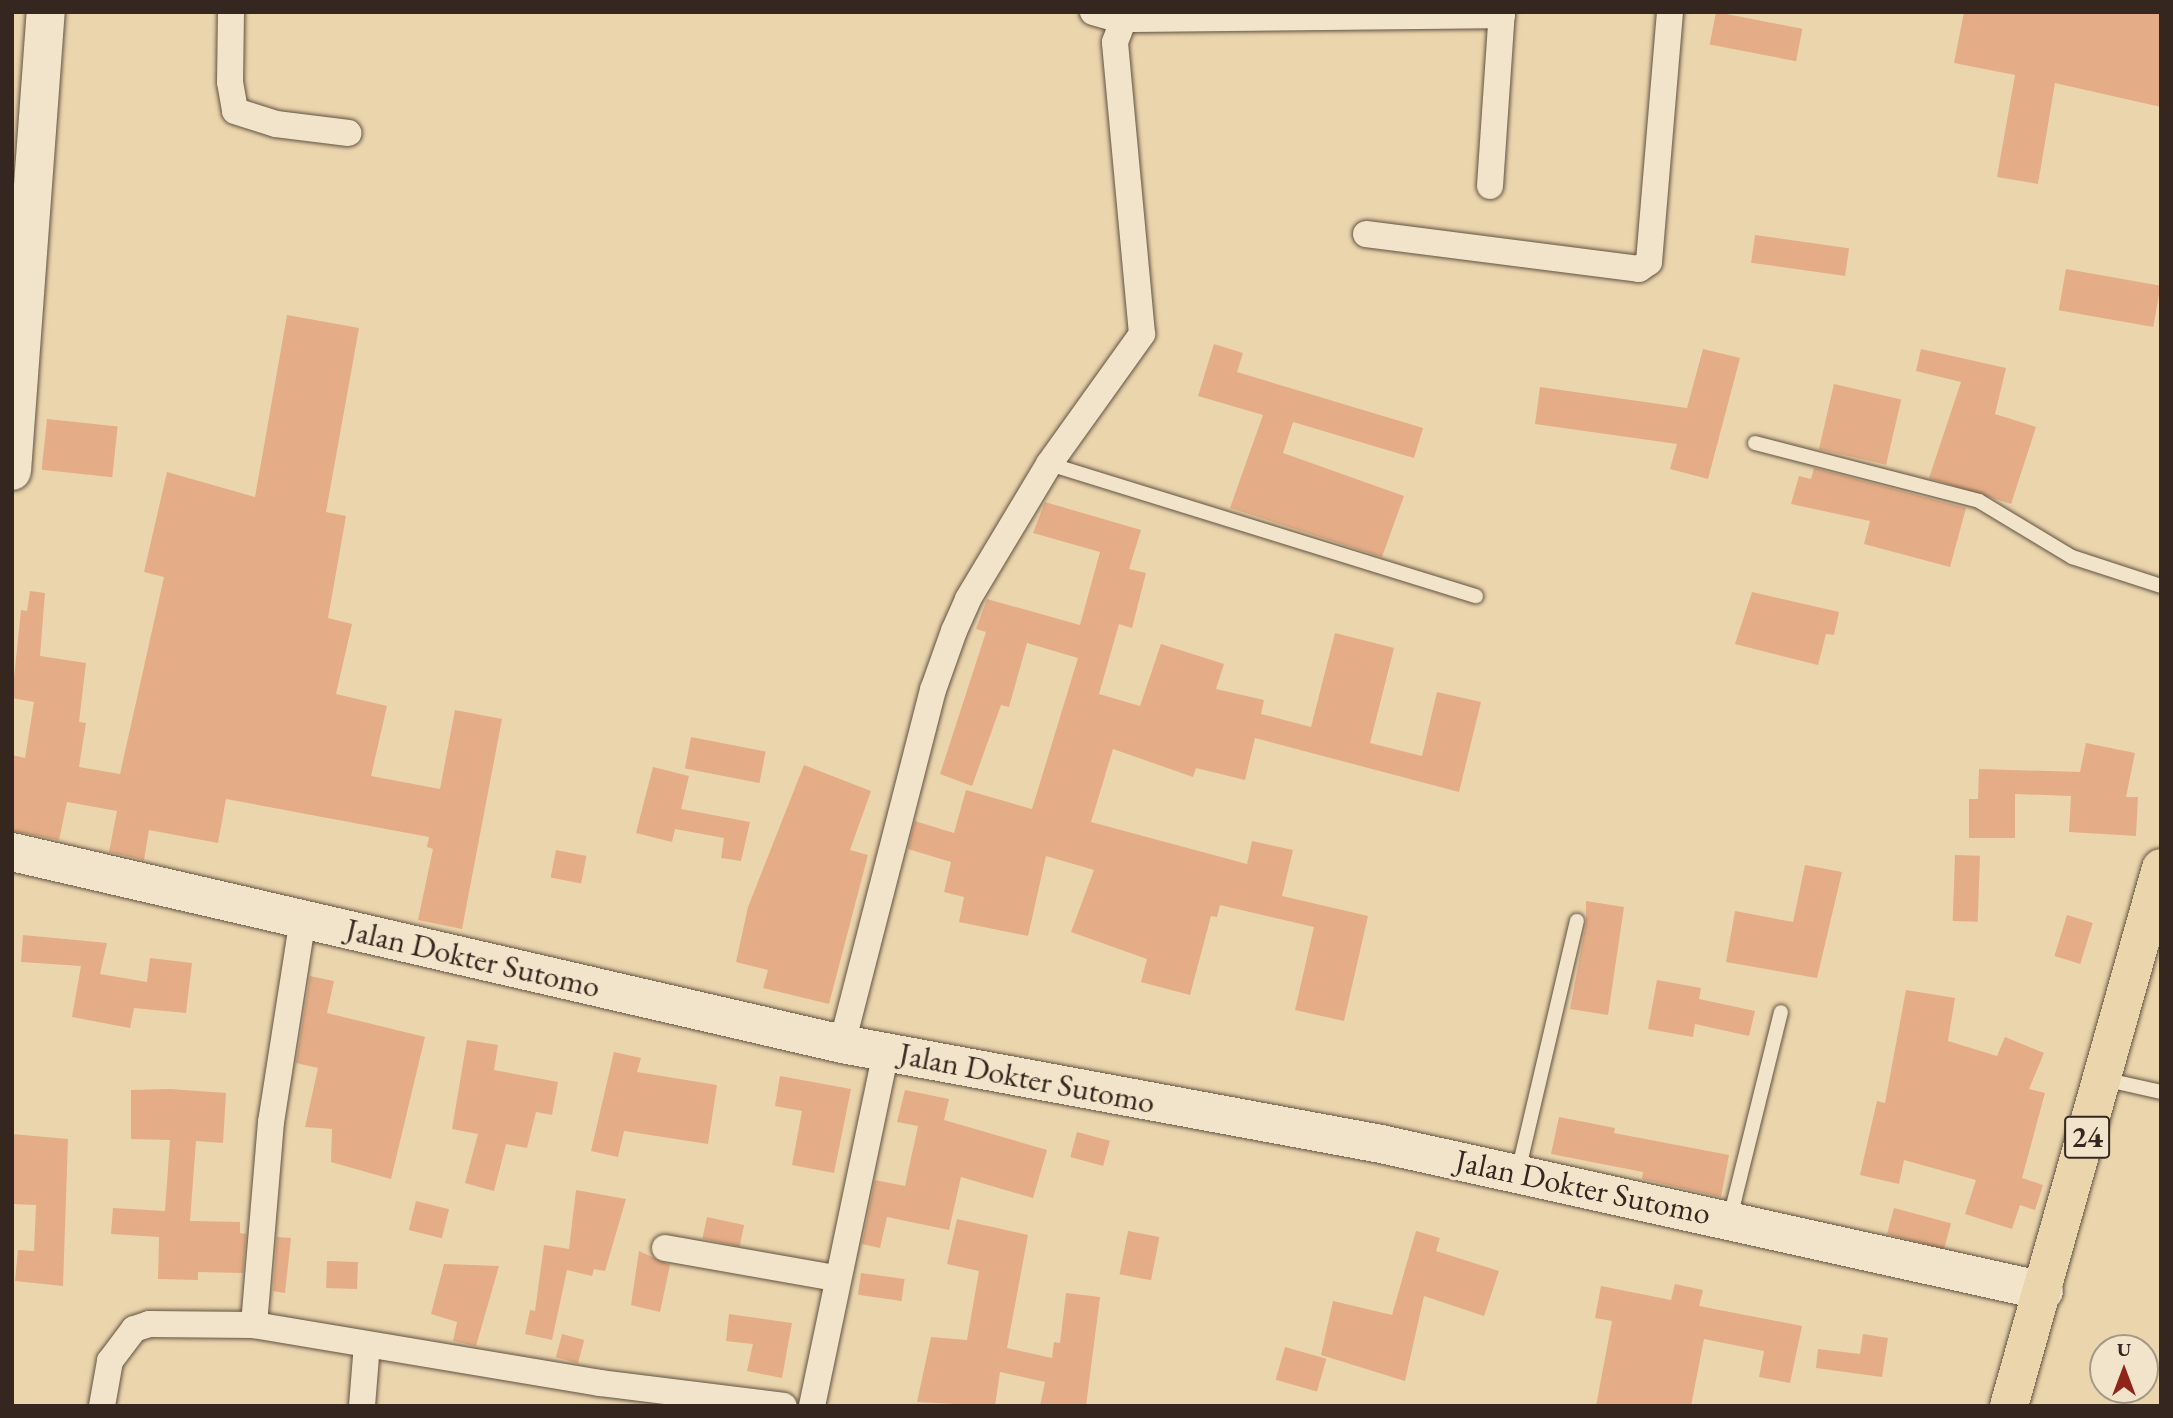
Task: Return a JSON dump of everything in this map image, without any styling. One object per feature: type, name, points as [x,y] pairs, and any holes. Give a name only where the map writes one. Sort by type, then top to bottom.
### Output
[{"type":"highway","name":"24","points":[[2009,1406],[2044,1291],[2161,868]]},
{"type":"main road","points":[[12,471],[20,260],[46,12]]},
{"type":"main road","name":"Jalan Dokter Sutomo","points":[[12,852],[105,877],[303,918],[842,1044],[1518,1173],[1730,1218],[2044,1291]]},
{"type":"street","points":[[231,12],[230,82],[235,111],[276,124],[348,133]]},
{"type":"street","points":[[1093,12],[1111,17],[1502,14],[1490,186]]},
{"type":"street","points":[[1366,234],[1639,270],[1649,262],[1670,12]]},
{"type":"street","points":[[842,1044],[933,690],[968,599],[1049,464],[1142,334],[1115,42],[1118,28],[1131,15]]},
{"type":"street","points":[[254,1325],[271,1122],[303,918]]},
{"type":"street","points":[[812,1406],[836,1278],[886,1051]]},
{"type":"street","points":[[665,1248],[836,1278]]},
{"type":"street","points":[[102,1406],[110,1361],[134,1329],[149,1324],[254,1325],[600,1383],[784,1406]]},
{"type":"street","points":[[362,1406],[367,1344]]},
{"type":"lane","points":[[1755,443],[1979,501],[2072,557],[2161,586]]},
{"type":"lane","points":[[1049,464],[1476,597]]},
{"type":"lane","points":[[1518,1173],[1577,921]]},
{"type":"lane","points":[[1730,1218],[1781,1012]]},
{"type":"lane","points":[[2103,1079],[2161,1092]]},
{"type":"building","points":[[1716,12],[1802,29],[1796,61],[1710,44]]},
{"type":"building","points":[[1964,12],[2161,12],[2161,107],[2055,83],[2038,184],[1997,177],[2015,75],[1954,63]]},
{"type":"building","points":[[1755,235],[1849,248],[1845,276],[1751,263]]},
{"type":"building","points":[[2066,269],[2161,286],[2153,327],[2059,310]]},
{"type":"building","points":[[287,315],[359,328],[326,512],[346,516],[328,618],[352,624],[336,694],[387,706],[371,776],[440,789],[455,710],[502,719],[462,929],[418,920],[433,849],[427,847],[429,837],[226,799],[218,843],[149,830],[144,860],[109,852],[117,811],[67,802],[59,840],[12,831],[12,755],[25,758],[34,702],[12,698],[21,610],[27,611],[30,591],[45,593],[40,656],[86,663],[79,722],[86,723],[79,767],[120,774],[164,577],[144,572],[167,472],[255,497]]},
{"type":"building","points":[[1214,344],[1243,353],[1237,372],[1423,428],[1414,458],[1293,422],[1283,453],[1404,496],[1382,557],[1230,508],[1263,415],[1198,396]]},
{"type":"building","points":[[1703,349],[1740,358],[1708,479],[1670,469],[1677,444],[1535,424],[1540,387],[1687,408]]},
{"type":"building","points":[[1921,349],[2006,368],[1995,414],[2036,427],[2011,504],[1929,478],[1961,382],[1916,371]]},
{"type":"building","points":[[1834,384],[1901,400],[1886,465],[1819,449]]},
{"type":"building","points":[[47,419],[118,426],[112,477],[42,470]]},
{"type":"building","points":[[1814,468],[1966,508],[1950,567],[1864,544],[1870,521],[1791,504],[1799,476],[1811,479]]},
{"type":"building","points":[[1045,502],[1141,530],[1129,569],[1146,573],[1132,628],[1119,624],[1099,694],[1140,706],[1161,644],[1224,664],[1216,689],[1264,700],[1261,714],[1311,727],[1335,633],[1394,648],[1370,743],[1422,756],[1437,692],[1481,702],[1459,792],[1255,738],[1245,780],[1196,768],[1193,777],[1113,749],[1091,822],[1247,864],[1252,841],[1293,850],[1282,896],[1368,916],[1344,1021],[1295,1010],[1314,927],[1220,905],[1217,917],[1211,916],[1190,995],[1141,982],[1147,959],[1071,932],[1094,870],[1046,856],[1028,936],[959,922],[964,897],[944,892],[951,862],[908,849],[915,821],[954,833],[966,790],[1032,809],[1078,658],[1027,643],[1009,707],[1001,705],[972,786],[940,774],[986,632],[976,629],[987,599],[1080,625],[1100,552],[1033,533]]},
{"type":"building","points":[[1752,592],[1839,612],[1834,635],[1826,634],[1818,665],[1735,644]]},
{"type":"building","points":[[691,737],[766,752],[759,783],[685,768]]},
{"type":"building","points":[[2086,743],[2135,753],[2126,797],[2138,797],[2136,836],[2069,832],[2071,796],[2015,794],[2015,838],[1969,838],[1969,799],[1978,799],[1979,769],[2080,772]]},
{"type":"building","points":[[804,765],[871,791],[850,850],[868,855],[829,1004],[763,988],[768,970],[736,962],[748,907]]},
{"type":"building","points":[[653,767],[689,776],[681,809],[750,822],[741,861],[721,858],[724,838],[675,829],[672,842],[636,833]]},
{"type":"building","points":[[556,850],[586,856],[581,883],[551,877]]},
{"type":"building","points":[[1955,855],[1980,856],[1978,922],[1953,921]]},
{"type":"building","points":[[1805,865],[1842,872],[1817,978],[1726,962],[1735,911],[1793,922]]},
{"type":"building","points":[[1586,901],[1624,907],[1608,1015],[1570,1009],[1586,923]]},
{"type":"building","points":[[2067,915],[2093,923],[2080,964],[2054,956]]},
{"type":"building","points":[[23,935],[107,943],[100,974],[147,982],[150,958],[192,963],[186,1013],[134,1008],[130,1028],[72,1017],[81,966],[21,962]]},
{"type":"building","points":[[310,976],[334,981],[327,1013],[425,1037],[391,1179],[331,1162],[332,1129],[305,1127],[318,1068],[296,1063]]},
{"type":"building","points":[[1657,980],[1701,988],[1699,999],[1755,1011],[1749,1036],[1695,1024],[1693,1037],[1648,1029]]},
{"type":"building","points":[[1906,990],[1955,998],[1948,1041],[1997,1056],[2005,1037],[2044,1053],[2029,1089],[2045,1093],[2022,1178],[2043,1185],[2035,1210],[2020,1205],[2012,1229],[1965,1214],[1976,1180],[1904,1160],[1899,1184],[1860,1175],[1877,1101],[1885,1103]]},
{"type":"building","points":[[467,1040],[498,1045],[494,1070],[558,1082],[552,1115],[536,1112],[527,1148],[506,1144],[494,1191],[465,1183],[478,1134],[452,1129]]},
{"type":"building","points":[[614,1052],[641,1058],[637,1072],[717,1085],[708,1144],[624,1131],[618,1157],[591,1151]]},
{"type":"building","points":[[780,1076],[851,1089],[834,1173],[792,1165],[802,1111],[775,1106]]},
{"type":"building","points":[[170,1089],[226,1093],[223,1143],[196,1141],[190,1221],[240,1222],[240,1233],[246,1234],[243,1273],[198,1272],[198,1280],[158,1279],[159,1237],[111,1234],[113,1208],[165,1211],[170,1140],[131,1139],[131,1090]]},
{"type":"building","points":[[905,1090],[949,1099],[944,1120],[1047,1150],[1033,1198],[961,1177],[949,1230],[887,1217],[880,1248],[862,1244],[875,1180],[905,1186],[918,1126],[897,1122]]},
{"type":"building","points":[[1559,1117],[1615,1128],[1614,1133],[1729,1155],[1721,1197],[1642,1179],[1643,1172],[1551,1154]]},
{"type":"building","points":[[1077,1132],[1110,1141],[1103,1166],[1070,1157]]},
{"type":"building","points":[[12,1134],[68,1139],[63,1286],[15,1281],[18,1250],[34,1251],[36,1205],[12,1204]]},
{"type":"building","points":[[576,1190],[626,1199],[605,1271],[594,1269],[592,1276],[567,1270],[552,1340],[525,1334],[530,1310],[535,1311],[544,1245],[569,1249]]},
{"type":"building","points":[[416,1201],[449,1209],[442,1238],[409,1230]]},
{"type":"building","points":[[1894,1208],[1951,1223],[1944,1249],[1887,1234]]},
{"type":"building","points":[[707,1217],[744,1225],[740,1246],[702,1239]]},
{"type":"building","points":[[957,1219],[1028,1235],[1007,1348],[1052,1358],[1054,1342],[1060,1343],[1066,1293],[1100,1297],[1086,1406],[1040,1406],[1045,1382],[1000,1372],[995,1406],[917,1402],[931,1337],[967,1340],[979,1271],[947,1264]]},
{"type":"building","points":[[1128,1231],[1159,1237],[1151,1280],[1120,1274]]},
{"type":"building","points":[[1416,1231],[1440,1238],[1436,1251],[1499,1271],[1484,1316],[1424,1296],[1405,1381],[1321,1355],[1333,1301],[1392,1315]]},
{"type":"building","points":[[277,1237],[291,1238],[285,1293],[273,1291]]},
{"type":"building","points":[[639,1251],[670,1265],[660,1312],[631,1305]]},
{"type":"building","points":[[327,1261],[358,1262],[357,1289],[326,1288]]},
{"type":"building","points":[[444,1264],[499,1266],[476,1346],[453,1341],[457,1322],[431,1314]]},
{"type":"building","points":[[861,1273],[905,1279],[902,1301],[858,1295]]},
{"type":"building","points":[[1675,1284],[1703,1290],[1699,1306],[1802,1326],[1790,1383],[1759,1377],[1764,1351],[1704,1339],[1691,1406],[1596,1406],[1612,1321],[1595,1318],[1601,1286],[1671,1300]]},
{"type":"building","points":[[729,1314],[792,1323],[782,1378],[747,1371],[753,1344],[726,1341]]},
{"type":"building","points":[[562,1334],[584,1340],[578,1363],[556,1357]]},
{"type":"building","points":[[1863,1334],[1888,1338],[1882,1377],[1816,1368],[1818,1349],[1860,1354]]},
{"type":"building","points":[[1285,1347],[1326,1359],[1317,1392],[1276,1380]]}]
